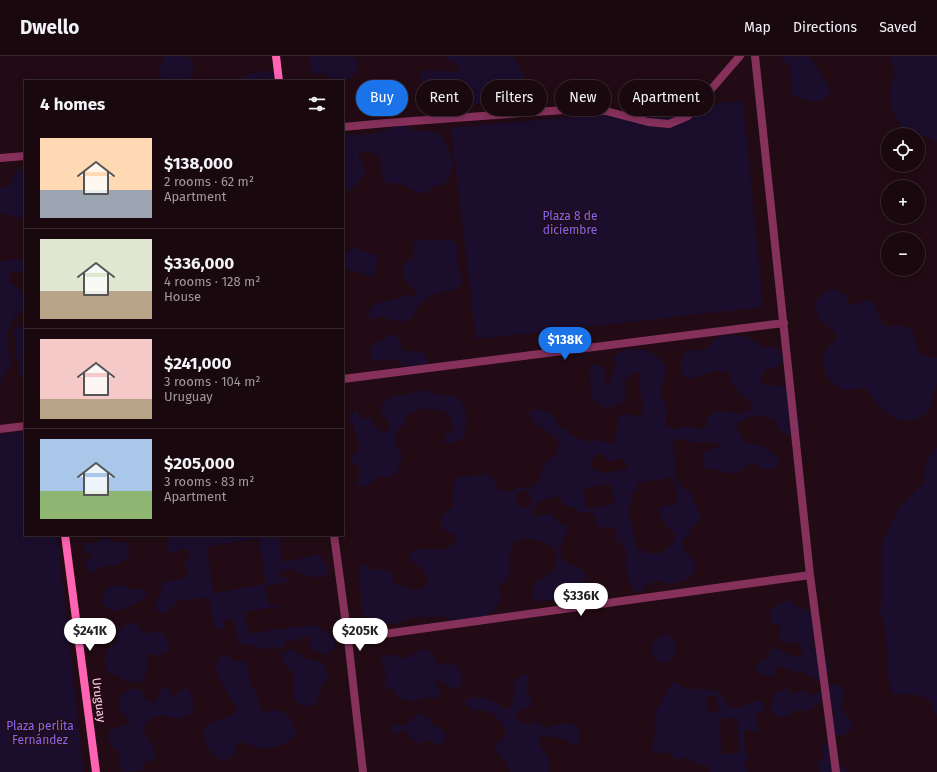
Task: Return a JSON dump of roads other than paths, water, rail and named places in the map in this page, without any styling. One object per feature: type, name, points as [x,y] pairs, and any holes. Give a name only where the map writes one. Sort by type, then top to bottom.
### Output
[{"type":"main road","points":[[276,56],[280,80]]},
{"type":"main road","name":"Uruguay","points":[[65,536],[96,772]]},
{"type":"street","points":[[344,127],[386,122],[578,109],[606,111],[648,122],[669,124],[688,116],[740,56]]},
{"type":"street","points":[[754,56],[810,575],[836,772]]},
{"type":"street","points":[[0,158],[24,156]]},
{"type":"street","points":[[344,379],[784,323]]},
{"type":"street","points":[[0,429],[24,426]]},
{"type":"street","points":[[334,536],[348,639],[363,772]]},
{"type":"street","points":[[348,639],[810,575]]},
{"type":"park label","name":"Plaza 8 de diciembre","points":[[570,223]]},
{"type":"park label","name":"Plaza perlita Fernández","points":[[40,733]]}]
